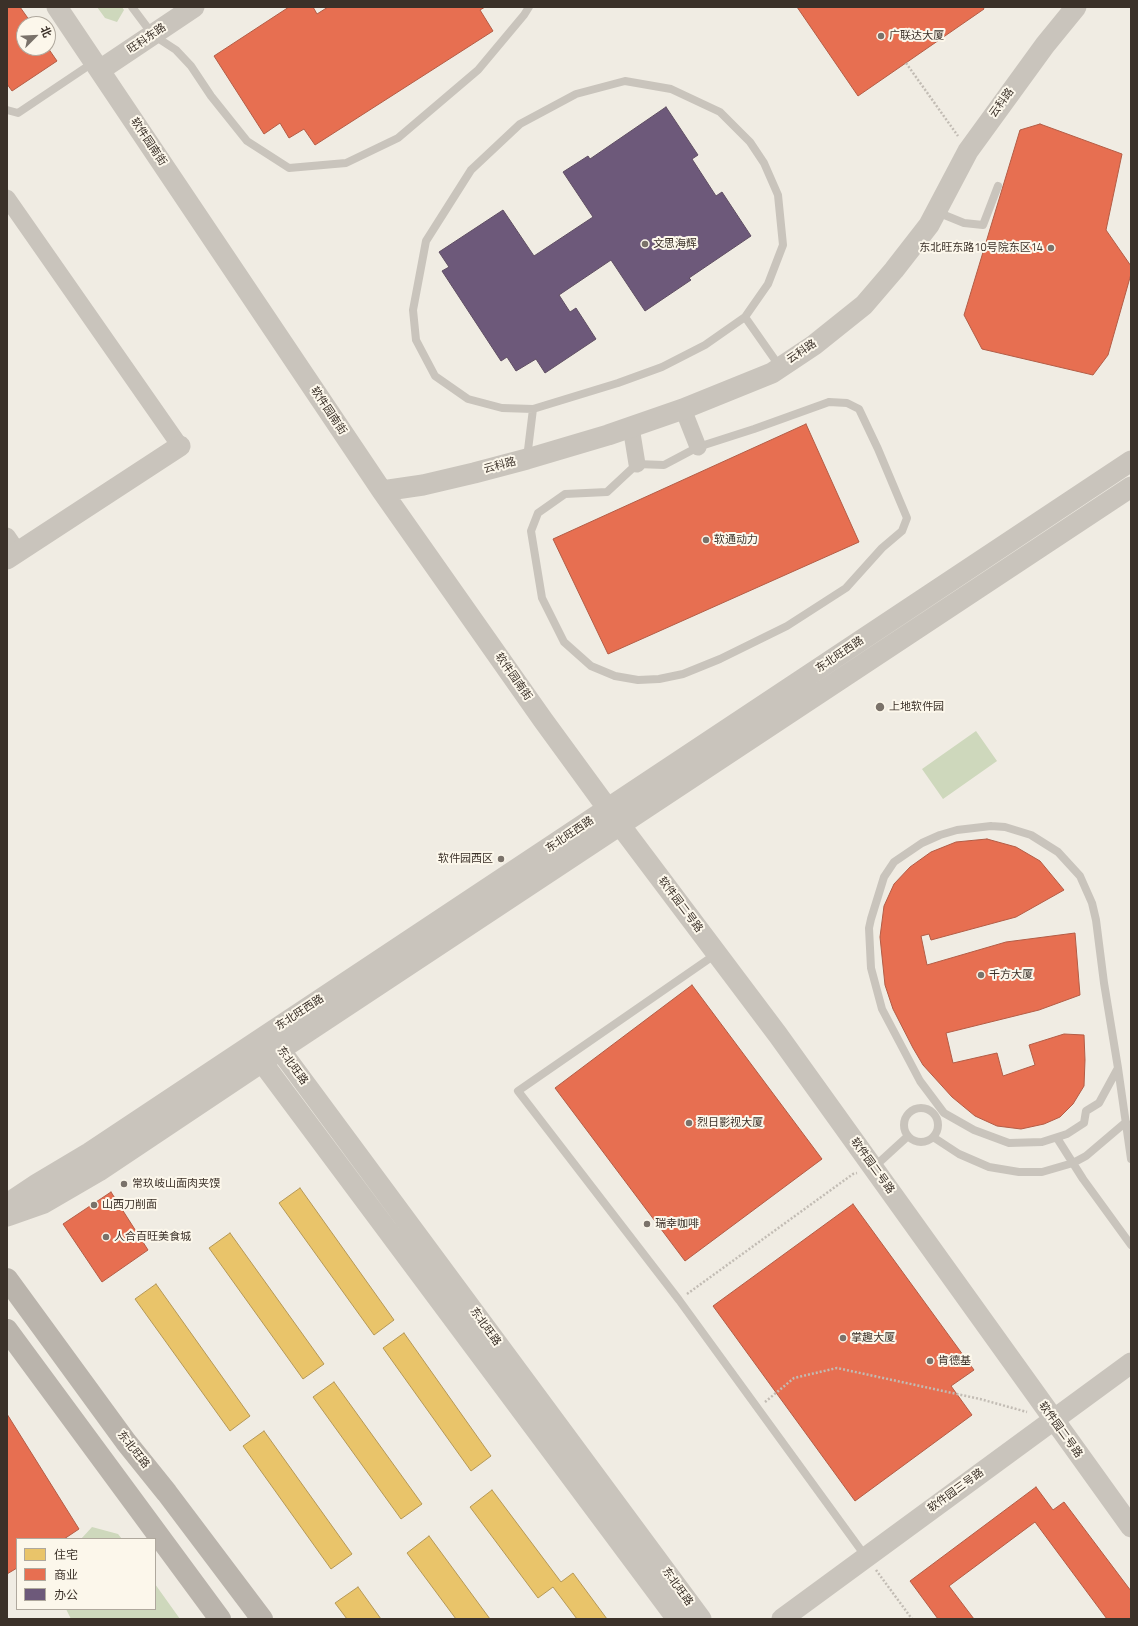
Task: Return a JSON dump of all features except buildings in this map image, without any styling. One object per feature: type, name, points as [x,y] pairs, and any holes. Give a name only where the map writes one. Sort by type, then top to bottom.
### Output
[{"type":"main road","name":"东北旺路","points":[[7,1279],[126,1442],[167,1493],[262,1619]]},
{"type":"main road","points":[[7,1330],[220,1619]]},
{"type":"street","name":"软件园南街","points":[[57,7],[382,491],[614,817]]},
{"type":"street","name":"旺科东路","points":[[97,66],[153,35],[194,7]]},
{"type":"street","name":"云科路","points":[[382,491],[423,485],[527,459],[631,427],[683,409],[772,373],[814,345],[864,305],[894,270],[929,224],[968,151],[1044,44],[1076,7]]},
{"type":"street","points":[[7,198],[13,218],[180,446],[11,549]]},
{"type":"street","points":[[683,409],[698,447]]},
{"type":"street","points":[[631,427],[637,464]]},
{"type":"street","name":"东北旺西路","points":[[614,817],[1131,462]]},
{"type":"street","name":"东北旺西路","points":[[7,1216],[44,1203],[99,1171],[274,1042],[614,817],[1131,487]]},
{"type":"street","name":"软件园二号路","points":[[614,817],[778,1035],[1131,1527]]},
{"type":"street","name":"东北旺路","points":[[274,1042],[701,1619]]},
{"type":"street","name":"东北旺西路","points":[[7,1204],[37,1184],[256,1054]]},
{"type":"street","name":"东北旺路","points":[[256,1054],[677,1619]]},
{"type":"street","name":"软件园三号路","points":[[782,1619],[1131,1363]]},
{"type":"lane","points":[[132,7],[153,35],[176,50],[191,66],[211,96],[247,141],[289,168],[346,163],[398,138],[478,70],[529,7]]},
{"type":"lane","points":[[7,110],[18,113],[97,66]]},
{"type":"lane","points":[[625,81],[672,89],[720,112],[750,142],[764,163],[778,195],[783,245],[768,284],[745,317],[705,345],[662,367],[618,383],[533,409],[502,408],[468,399],[435,376],[416,340],[413,310],[426,241],[471,170],[520,124],[576,94],[625,81]]},
{"type":"lane","points":[[936,212],[964,223],[982,225],[998,186]]},
{"type":"lane","points":[[745,317],[780,367]]},
{"type":"lane","points":[[829,402],[847,403],[859,409],[878,449],[907,518],[902,532],[882,548],[846,588],[787,626],[720,659],[683,674],[659,679],[638,680],[615,676],[591,666],[564,642],[542,598],[532,530],[538,513],[565,494],[607,492],[637,464],[664,465],[698,447],[829,402]]},
{"type":"lane","points":[[527,459],[533,409]]},
{"type":"lane","points":[[1118,1068],[1099,1103],[1086,1111],[1084,1123],[1067,1134],[1042,1142],[1009,1143],[974,1130],[944,1113],[920,1081],[882,1009],[871,968],[869,928],[884,877],[894,862],[922,843],[957,830],[991,826],[1005,827],[1031,834],[1058,852],[1080,876],[1092,904],[1096,920],[1118,1068],[1126,1122],[1131,1159]]},
{"type":"lane","points":[[717,954],[518,1091],[678,1300],[866,1557]]},
{"type":"lane","points":[[933,1114],[940,1106]]},
{"type":"lane","points":[[923,1109],[933,1114],[938,1123],[933,1137],[923,1142],[917,1142],[908,1136],[905,1131],[905,1120],[912,1111],[923,1109]]},
{"type":"lane","points":[[933,1137],[947,1147],[989,1167],[1018,1172],[1042,1172],[1073,1163],[1086,1156],[1126,1122]]},
{"type":"lane","points":[[873,1168],[908,1136]]},
{"type":"lane","points":[[1057,1138],[1131,1245]]},
{"type":"path","points":[[906,63],[968,151]]},
{"type":"path","points":[[678,1300],[853,1174],[873,1168]]},
{"type":"path","points":[[758,1408],[794,1378],[837,1368],[980,1399],[1053,1420]]},
{"type":"path","points":[[866,1557],[912,1619]]},
{"type":"green space","points":[[97,7],[122,7],[124,10],[117,22],[105,18]]},
{"type":"green space","points":[[976,731],[997,761],[943,799],[922,769]]},
{"type":"green space","points":[[92,1527],[118,1534],[121,1538],[82,1538]]},
{"type":"green space","points":[[156,1585],[180,1619],[71,1619],[66,1610],[156,1610]]},
{"type":"place","name":"广联达大厦","points":[[881,36]]},
{"type":"place","name":"文思海辉","points":[[645,244]]},
{"type":"place","name":"东北旺东路10号院东区14","points":[[1051,248]]},
{"type":"place","name":"软通动力","points":[[706,540]]},
{"type":"place","name":"上地软件园","points":[[880,707]]},
{"type":"place","name":"软件园西区","points":[[501,859]]},
{"type":"place","name":"千方大厦","points":[[981,975]]},
{"type":"place","name":"烈日影视大厦","points":[[689,1123]]},
{"type":"place","name":"常玖岐山面肉夹馍","points":[[124,1184]]},
{"type":"place","name":"山西刀削面","points":[[94,1205]]},
{"type":"place","name":"瑞幸咖啡","points":[[647,1224]]},
{"type":"place","name":"人合百旺美食城","points":[[106,1237]]},
{"type":"place","name":"掌趣大厦","points":[[843,1338]]},
{"type":"place","name":"肯德基","points":[[930,1361]]}]
